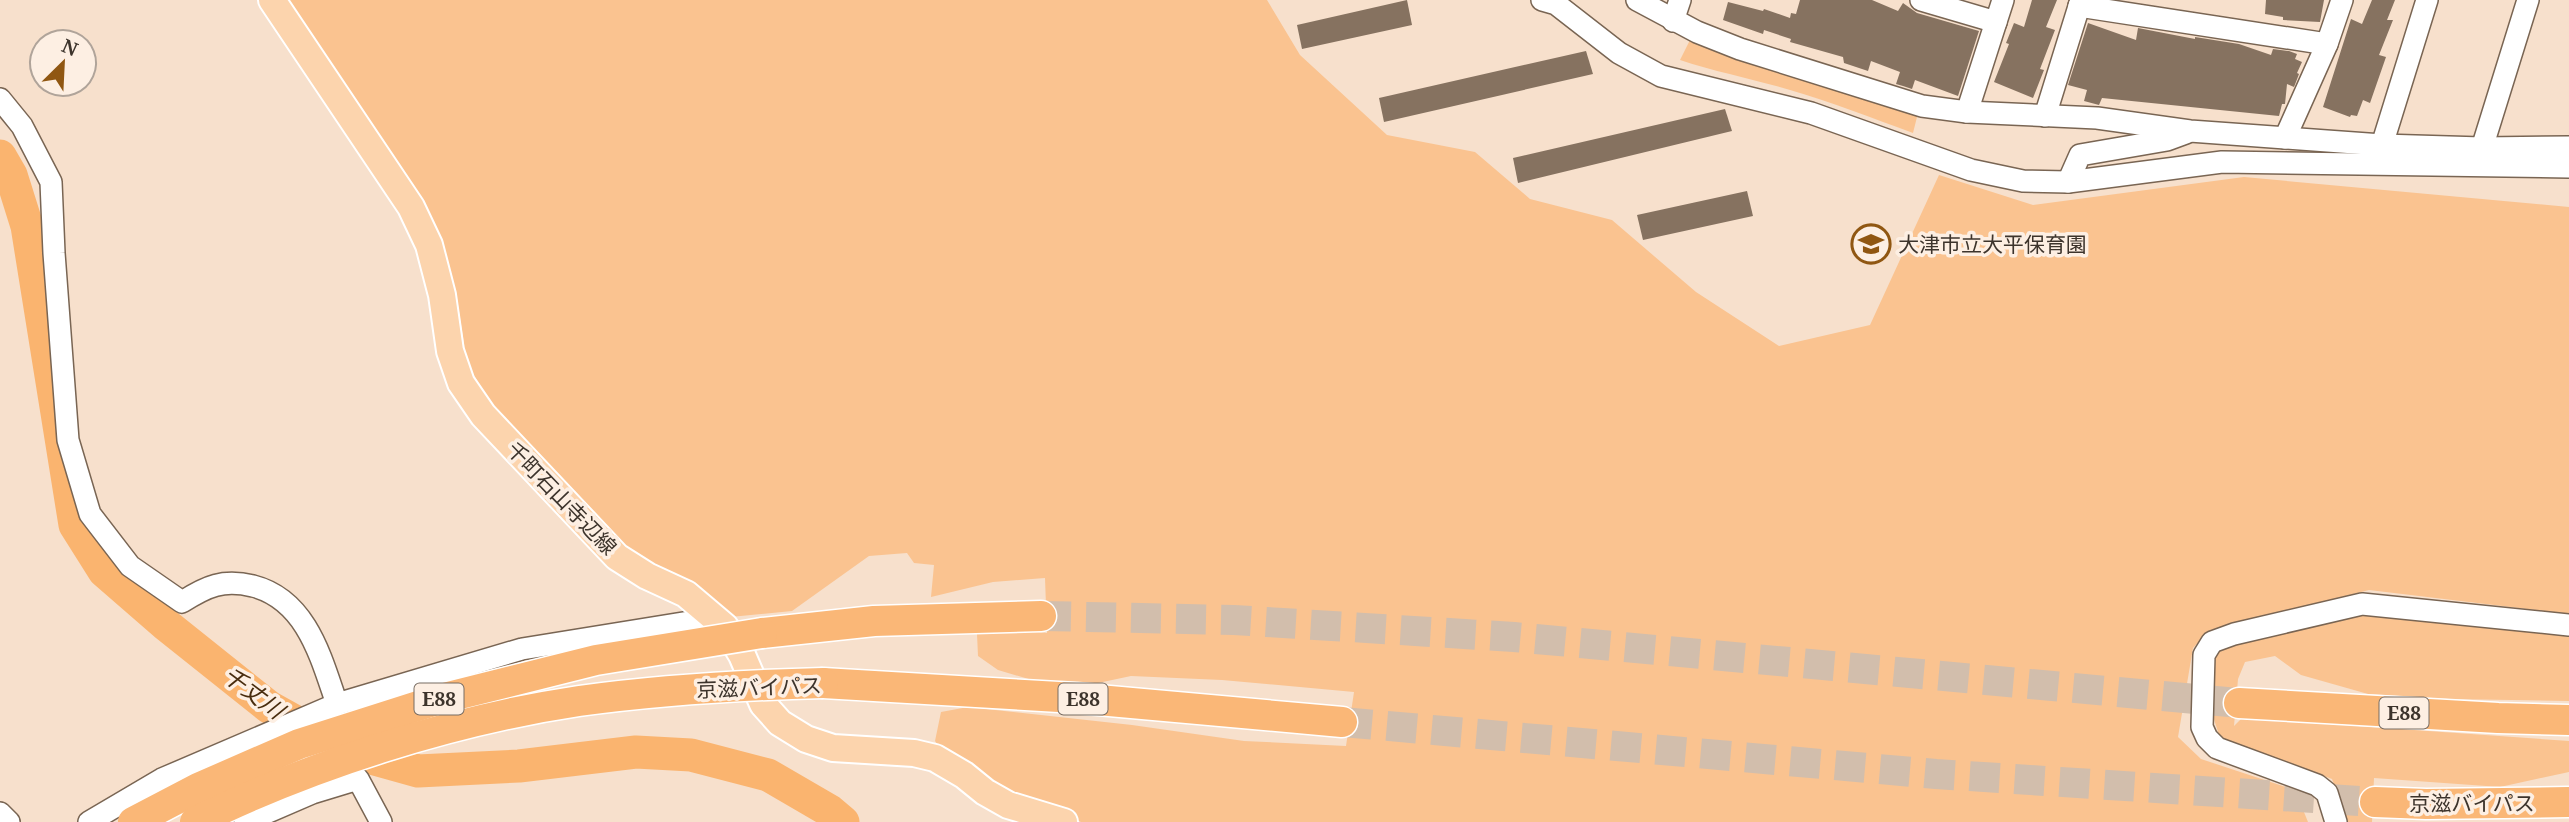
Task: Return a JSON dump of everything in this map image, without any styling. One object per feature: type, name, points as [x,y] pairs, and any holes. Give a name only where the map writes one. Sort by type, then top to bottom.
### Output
[{"type":"highway","name":"E88","points":[[133,822],[198,788],[299,744],[416,706],[596,660],[762,633],[874,621],[1041,616]]},
{"type":"highway","name":"京滋バイパス","points":[[195,822],[301,775],[439,731],[578,702],[667,691],[823,683],[1062,697],[1342,722]]},
{"type":"highway","name":"E88","points":[[2239,703],[2569,720]]},
{"type":"highway","name":"京滋バイパス","points":[[2375,802],[2569,802]]},
{"type":"main road","name":"千町石山寺辺線","points":[[272,0],[411,207],[429,245],[442,295],[450,351],[461,383],[483,415],[617,557],[647,576],[686,594],[726,627],[742,655],[763,704],[780,723],[798,734],[833,748],[914,753],[935,758],[1008,806],[1064,822]]},
{"type":"street","points":[[1542,0],[1556,4],[1625,57],[1661,76],[1811,113],[1971,170],[2023,181],[2068,182],[2222,162],[2569,167]]},
{"type":"street","points":[[1637,0],[1677,10],[1729,45],[1922,106],[1967,112],[2096,118],[2190,131],[2382,145],[2569,147]]},
{"type":"street","points":[[1921,0],[1996,22]]},
{"type":"street","points":[[1967,112],[2003,0]]},
{"type":"street","points":[[2285,138],[2327,44],[2342,0]]},
{"type":"street","points":[[2382,145],[2427,0]]},
{"type":"street","points":[[2482,148],[2528,0]]},
{"type":"street","points":[[2045,116],[2080,3],[2327,44]]},
{"type":"street","points":[[0,99],[22,126],[51,182],[68,440],[90,514],[130,566],[182,602],[206,587],[235,582],[269,590],[287,602],[303,620],[318,650],[332,706]]},
{"type":"street","points":[[2068,182],[2080,155],[2167,140],[2190,131]]},
{"type":"street","points":[[2336,822],[2327,793],[2316,785],[2217,748],[2207,738],[2202,727],[2204,655],[2212,642],[2234,634],[2362,604],[2569,625]]},
{"type":"street","points":[[89,822],[162,779],[332,706],[522,649],[689,622],[708,611]]},
{"type":"street","points":[[283,727],[312,793]]},
{"type":"street","points":[[244,822],[312,793],[358,779],[381,822]]},
{"type":"street","points":[[0,813],[9,822]]},
{"type":"shaded area","points":[[284,0],[1267,0],[1300,55],[1387,135],[1475,152],[1530,199],[1612,220],[1696,292],[1779,346],[1870,325],[1939,175],[2033,205],[2244,177],[2569,207],[2569,614],[2369,590],[2210,630],[2193,648],[2178,737],[2201,759],[2295,790],[2308,822],[1081,822],[1053,809],[1021,800],[943,752],[935,741],[941,712],[968,707],[1132,725],[1244,741],[1346,746],[1354,692],[1222,680],[1131,676],[1098,683],[1032,680],[998,670],[978,656],[977,634],[1006,628],[1047,633],[1045,578],[993,582],[931,597],[934,565],[914,563],[907,553],[869,556],[792,611],[730,617],[636,556],[589,514],[499,419],[467,363],[456,292],[428,219]]},
{"type":"shaded area","points":[[1690,40],[1919,109],[1913,133],[1806,95],[1680,60]]},
{"type":"shaded area","points":[[2368,610],[2569,630],[2569,701],[2449,699],[2368,694],[2301,675],[2275,656],[2245,662],[2238,679],[2234,726],[2242,718],[2569,741],[2569,772],[2500,787],[2374,778],[2372,822],[2348,822],[2332,779],[2220,738],[2211,710],[2216,651],[2261,632]]},
{"type":"building","points":[[1407,0],[1412,25],[1302,49],[1297,25]]},
{"type":"building","points":[[1800,0],[1872,0],[1898,11],[1903,3],[1917,13],[1979,31],[1958,96],[1915,80],[1912,89],[1896,84],[1900,72],[1871,61],[1868,71],[1844,63],[1843,57],[1790,42],[1791,39],[1764,30],[1763,34],[1723,20],[1728,2],[1763,11],[1764,9],[1790,18],[1791,13],[1796,14]]},
{"type":"building","points":[[2032,0],[2057,0],[2046,27],[2055,30],[2040,69],[2044,70],[2033,98],[1994,82],[2014,23],[2024,27]]},
{"type":"building","points":[[2266,0],[2324,0],[2320,22],[2283,20],[2283,17],[2265,14]]},
{"type":"building","points":[[2372,0],[2395,0],[2387,20],[2393,20],[2379,55],[2386,57],[2370,103],[2363,100],[2357,116],[2350,117],[2323,107],[2351,19],[2362,24]]},
{"type":"building","points":[[2088,23],[2136,40],[2138,28],[2239,44],[2271,55],[2273,49],[2289,51],[2297,54],[2295,59],[2302,62],[2294,87],[2287,84],[2285,104],[2282,104],[2279,116],[2102,98],[2099,105],[2084,101],[2087,90],[2068,85]]},
{"type":"building","points":[[1586,51],[1593,74],[1384,122],[1379,98]]},
{"type":"building","points":[[1725,109],[1732,131],[1518,183],[1513,158]]},
{"type":"building","points":[[1747,191],[1753,216],[1643,240],[1637,215]]},
{"type":"waterway","name":"千丈川","points":[[0,156],[11,175],[27,226],[75,525],[104,571],[269,707],[350,752],[418,771],[519,766],[636,752],[691,755],[768,775],[830,811],[843,822]]},
{"type":"tunnel","points":[[1041,616],[1234,620],[1514,637],[2239,703]]},
{"type":"tunnel","points":[[1342,722],[1936,774],[2375,802]]},
{"type":"place","name":"大津市立大平保育園","points":[[1871,244]]}]
